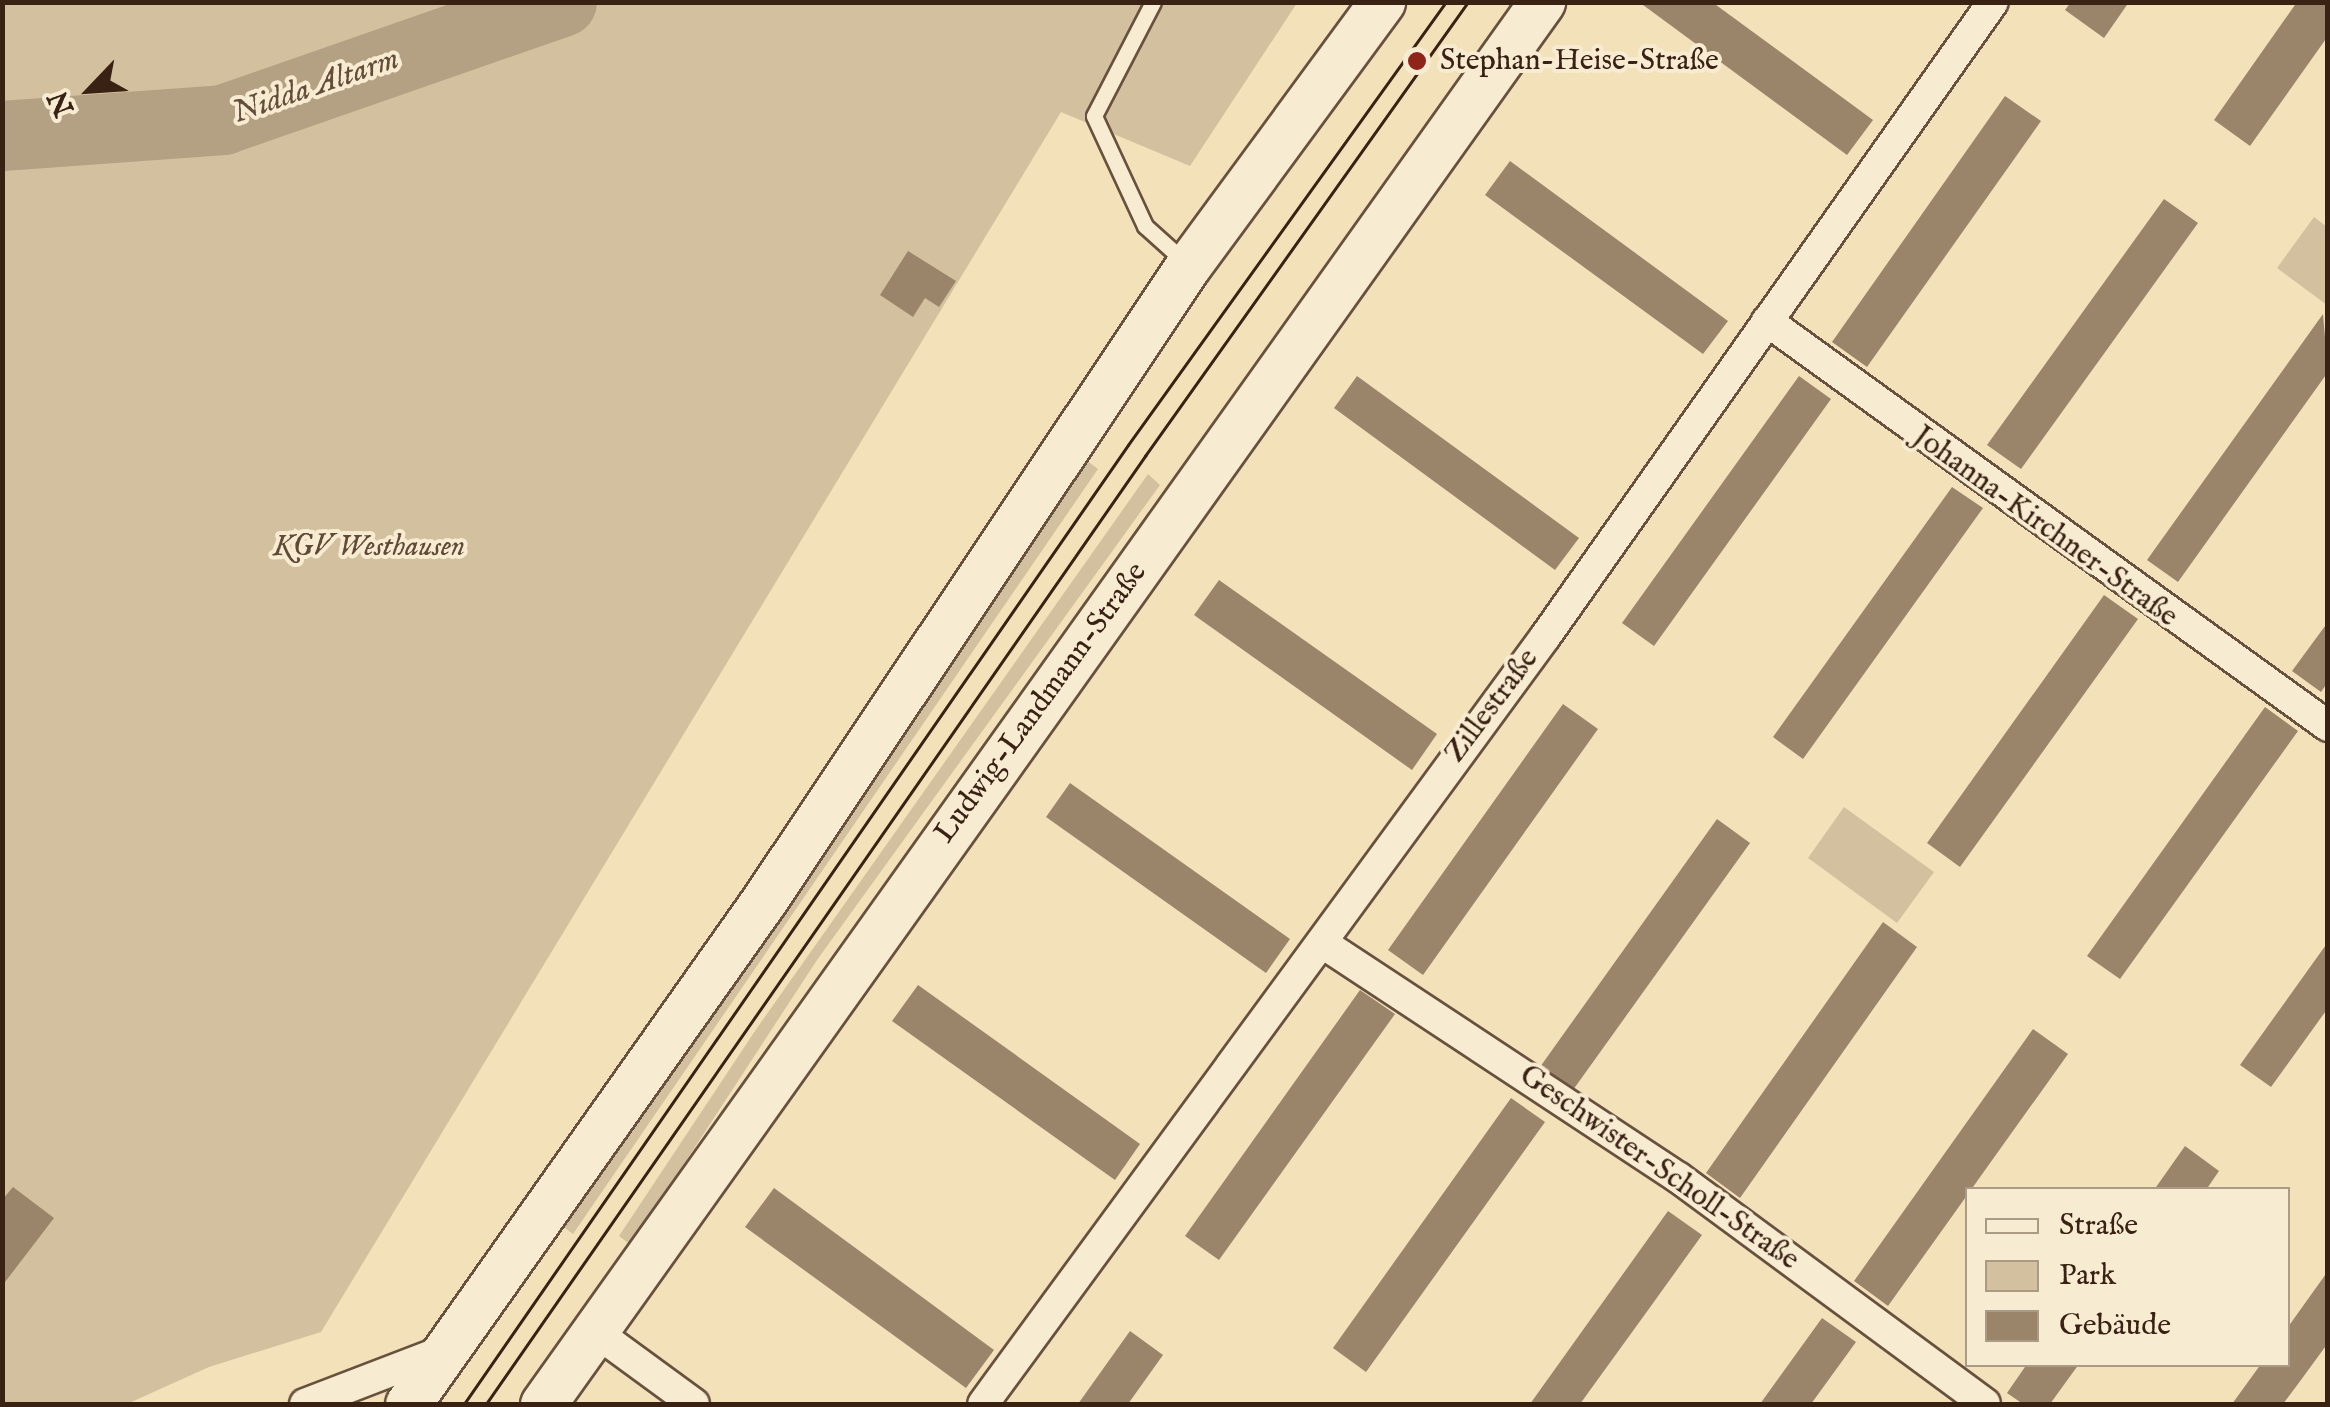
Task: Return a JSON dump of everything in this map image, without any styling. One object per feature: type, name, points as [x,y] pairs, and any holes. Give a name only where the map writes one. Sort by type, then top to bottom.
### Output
[{"type":"main road","points":[[408,1404],[766,899],[1188,266],[1382,2]]},
{"type":"main road","name":"Ludwig-Landmann-Straße","points":[[543,1404],[1542,2]]},
{"type":"street","name":"Zillestraße","points":[[983,1404],[1324,944],[1397,832],[1545,637],[1993,2]]},
{"type":"street","name":"Johanna-Kirchner-Straße","points":[[1767,321],[2328,726]]},
{"type":"street","name":"Geschwister-Scholl-Straße","points":[[1324,944],[1678,1178],[1986,1404]]},
{"type":"street","points":[[593,1330],[694,1404]]},
{"type":"street","points":[[305,1404],[446,1350]]},
{"type":"lane","points":[[1153,2],[1094,116],[1145,226],[1188,266]]},
{"type":"green space","name":"KGV Westhausen","points":[[3,3],[1297,3],[1190,166],[1061,112],[321,1332],[209,1367],[127,1404],[3,1404]]},
{"type":"green space","points":[[2314,217],[2327,227],[2327,305],[2277,268]]},
{"type":"green space","points":[[1086,460],[1098,469],[573,1234],[557,1222],[723,995]]},
{"type":"green space","points":[[1148,474],[1160,485],[817,960],[631,1245],[619,1236],[757,1028]]},
{"type":"green space","points":[[1844,807],[1934,872],[1897,923],[1808,858]]},
{"type":"building","points":[[1639,2],[1712,2],[1873,120],[1847,155]]},
{"type":"building","points":[[2071,2],[2129,2],[2104,38],[2065,10]]},
{"type":"building","points":[[2297,2],[2328,2],[2328,36],[2250,146],[2214,120]]},
{"type":"building","points":[[2005,96],[2041,121],[1867,367],[1832,342]]},
{"type":"building","points":[[1510,161],[1728,321],[1703,354],[1485,195]]},
{"type":"building","points":[[2164,199],[2198,223],[2021,469],[1987,445]]},
{"type":"building","points":[[908,251],[956,281],[939,307],[925,298],[913,317],[880,295]]},
{"type":"building","points":[[2323,314],[2328,372],[2178,582],[2147,560]]},
{"type":"building","points":[[1357,376],[1579,538],[1555,570],[1334,408]]},
{"type":"building","points":[[1799,376],[1831,399],[1654,646],[1622,623]]},
{"type":"building","points":[[1952,487],[1983,508],[1803,759],[1773,737]]},
{"type":"building","points":[[1219,580],[1437,734],[1412,770],[1194,615]]},
{"type":"building","points":[[2104,595],[2138,619],[1960,867],[1927,843]]},
{"type":"building","points":[[2328,622],[2328,682],[2321,692],[2292,671]]},
{"type":"building","points":[[1563,704],[1598,729],[1423,975],[1388,950]]},
{"type":"building","points":[[2265,707],[2298,731],[2120,979],[2087,956]]},
{"type":"building","points":[[1070,783],[1290,939],[1266,973],[1046,817]]},
{"type":"building","points":[[1717,819],[1750,843],[1573,1090],[1540,1067]]},
{"type":"building","points":[[1883,922],[1917,947],[1740,1198],[1706,1173]]},
{"type":"building","points":[[2328,942],[2328,1008],[2271,1087],[2240,1065]]},
{"type":"building","points":[[918,985],[1140,1144],[1115,1180],[892,1021]]},
{"type":"building","points":[[1360,990],[1395,1014],[1219,1260],[1185,1236]]},
{"type":"building","points":[[2033,1029],[2068,1054],[1973,1187],[1965,1187],[1965,1198],[1888,1306],[1854,1281]]},
{"type":"building","points":[[1511,1098],[1545,1122],[1366,1372],[1333,1348]]},
{"type":"building","points":[[2185,1146],[2219,1171],[2208,1187],[2156,1187]]},
{"type":"building","points":[[13,1187],[54,1218],[2,1286],[2,1200]]},
{"type":"building","points":[[774,1188],[994,1350],[966,1388],[745,1227]]},
{"type":"building","points":[[1668,1211],[1702,1235],[1580,1404],[1530,1404]]},
{"type":"building","points":[[2328,1271],[2328,1343],[2283,1404],[2232,1404],[2259,1367],[2290,1367],[2290,1324]]},
{"type":"building","points":[[1822,1318],[1856,1342],[1811,1404],[1760,1404]]},
{"type":"building","points":[[1130,1331],[1163,1355],[1128,1404],[1078,1404]]},
{"type":"building","points":[[2025,1367],[2077,1367],[2050,1404],[2023,1404],[2007,1393]]},
{"type":"waterway","name":"Nidda Altarm","points":[[2,136],[223,120],[562,2]]},
{"type":"tram line","points":[[464,1404],[1128,445],[1446,2]]},
{"type":"tram line","points":[[486,1404],[1145,456],[1468,2]]},
{"type":"place","name":"Stephan-Heise-Straße","points":[[1417,61]]}]
